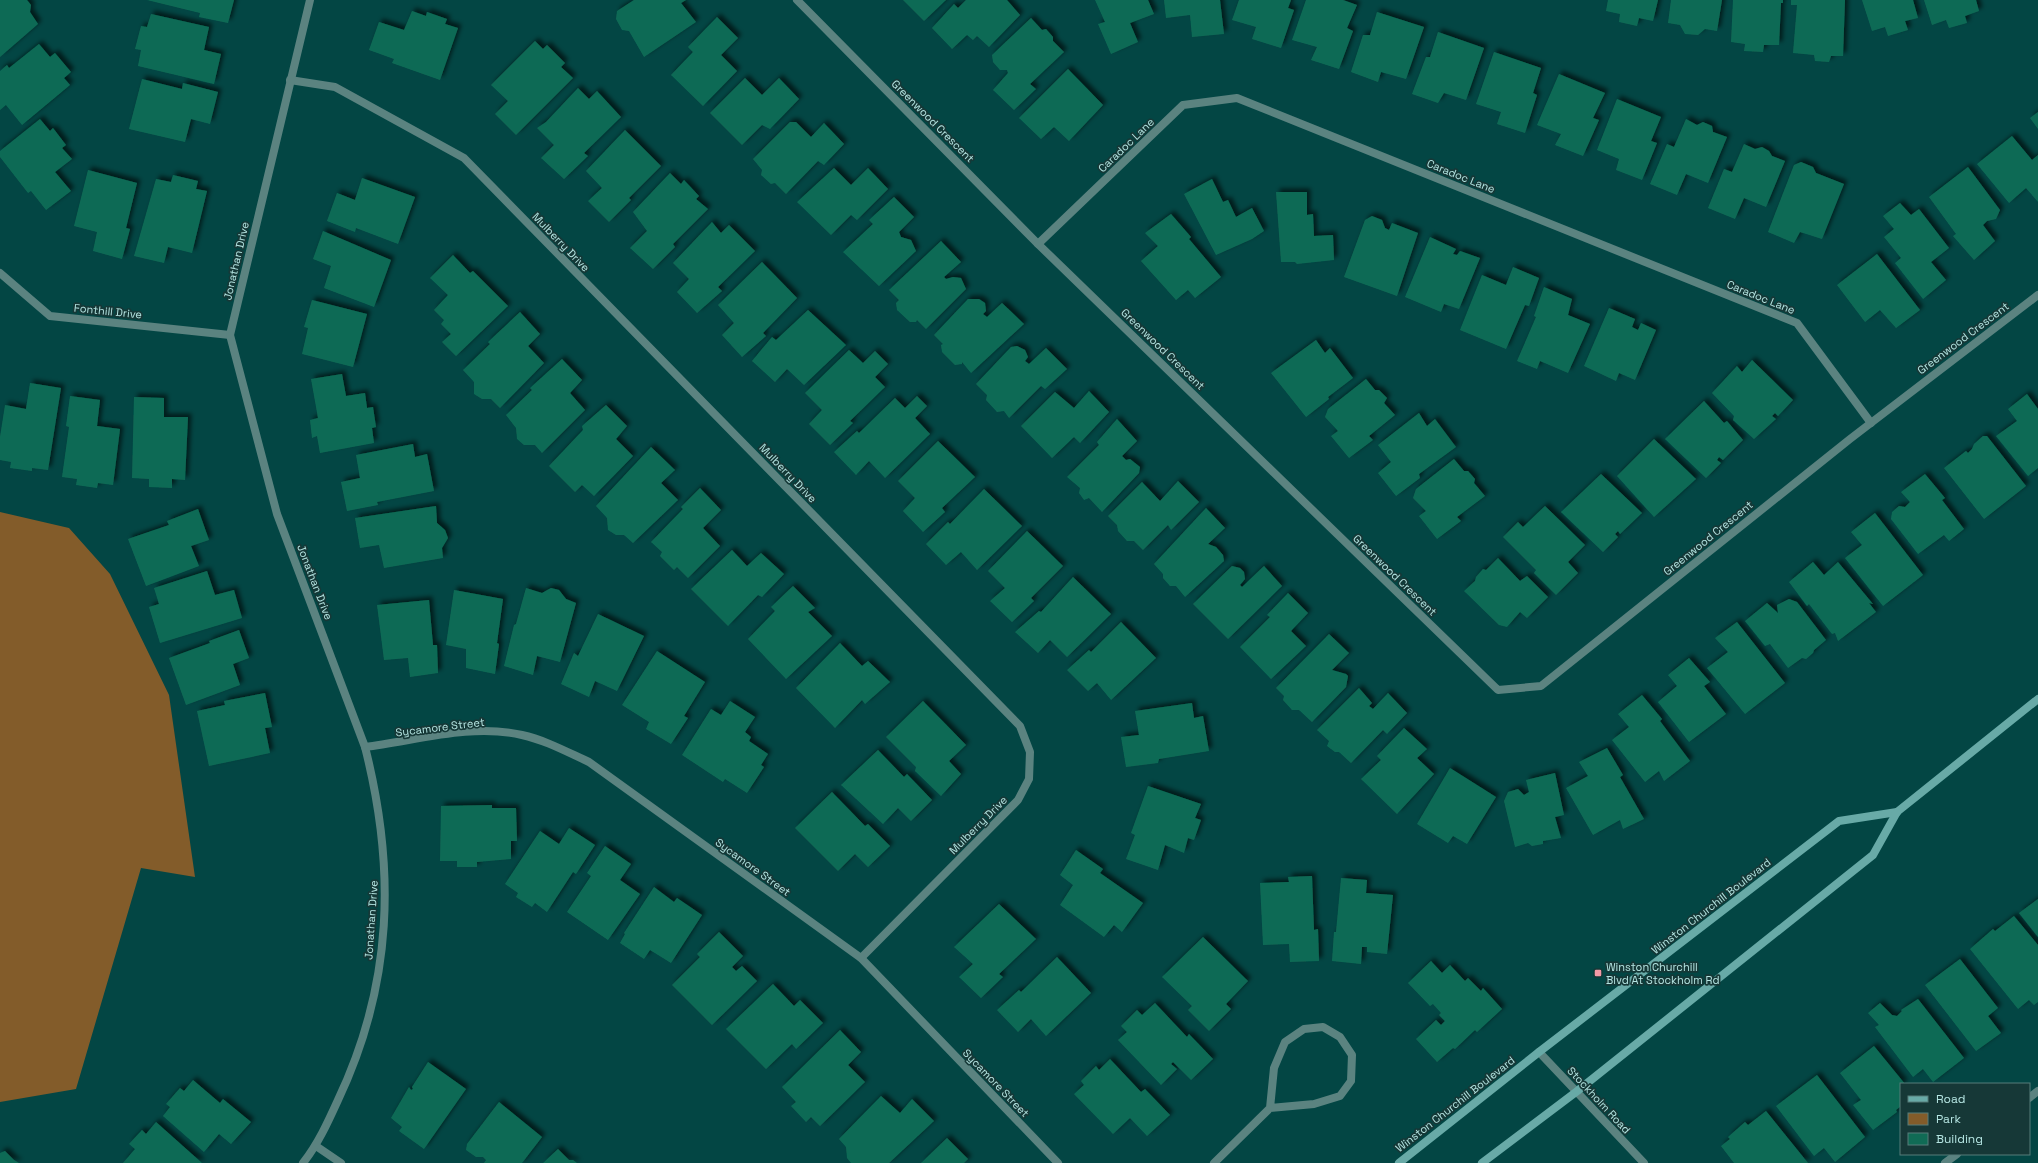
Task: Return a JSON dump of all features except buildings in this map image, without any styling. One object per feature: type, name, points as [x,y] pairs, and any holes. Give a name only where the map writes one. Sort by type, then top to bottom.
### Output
[{"type":"main road","name":"Winston Churchill Boulevard","points":[[1482,1163],[1576,1092],[1873,856],[1897,812],[2038,699]]},
{"type":"main road","name":"Winston Churchill Boulevard","points":[[1399,1163],[1539,1052],[1839,821],[1897,812]]},
{"type":"street","name":"Jonathan Drive","points":[[303,1163],[316,1146],[351,1073],[363,1040],[376,988],[386,896],[384,854],[373,779],[365,747],[277,514],[230,335],[310,0]]},
{"type":"street","name":"Greenwood Crescent","points":[[797,0],[1038,244],[1498,690],[1541,686],[1872,422],[2038,295]]},
{"type":"street","name":"Mulberry Drive","points":[[290,80],[335,86],[464,158],[1020,726],[1030,752],[1028,779],[1018,800],[861,958]]},
{"type":"street","name":"Caradoc Lane","points":[[1038,244],[1183,105],[1237,98],[1797,323],[1872,422]]},
{"type":"street","name":"Fonthill Drive","points":[[0,273],[50,316],[230,335]]},
{"type":"street","name":"Sycamore Street","points":[[365,747],[464,732],[494,731],[522,735],[556,747],[589,762],[861,958],[1058,1163]]},
{"type":"street","points":[[1214,1163],[1270,1108],[1314,1104],[1340,1096],[1351,1081],[1352,1055],[1340,1037],[1323,1027],[1304,1028],[1285,1042],[1274,1068],[1270,1108]]},
{"type":"street","name":"Stockholm Road","points":[[1539,1052],[1644,1163]]},
{"type":"street","points":[[2030,1097],[2038,1091]]},
{"type":"street","points":[[316,1146],[341,1163]]},
{"type":"street","points":[[1945,1163],[1956,1155]]},
{"type":"green space","points":[[0,512],[69,528],[110,574],[169,695],[195,877],[141,868],[76,1089],[0,1102]]},
{"type":"place","name":"Winston Churchill Blvd At Stockholm Rd","points":[[1598,973]]}]
